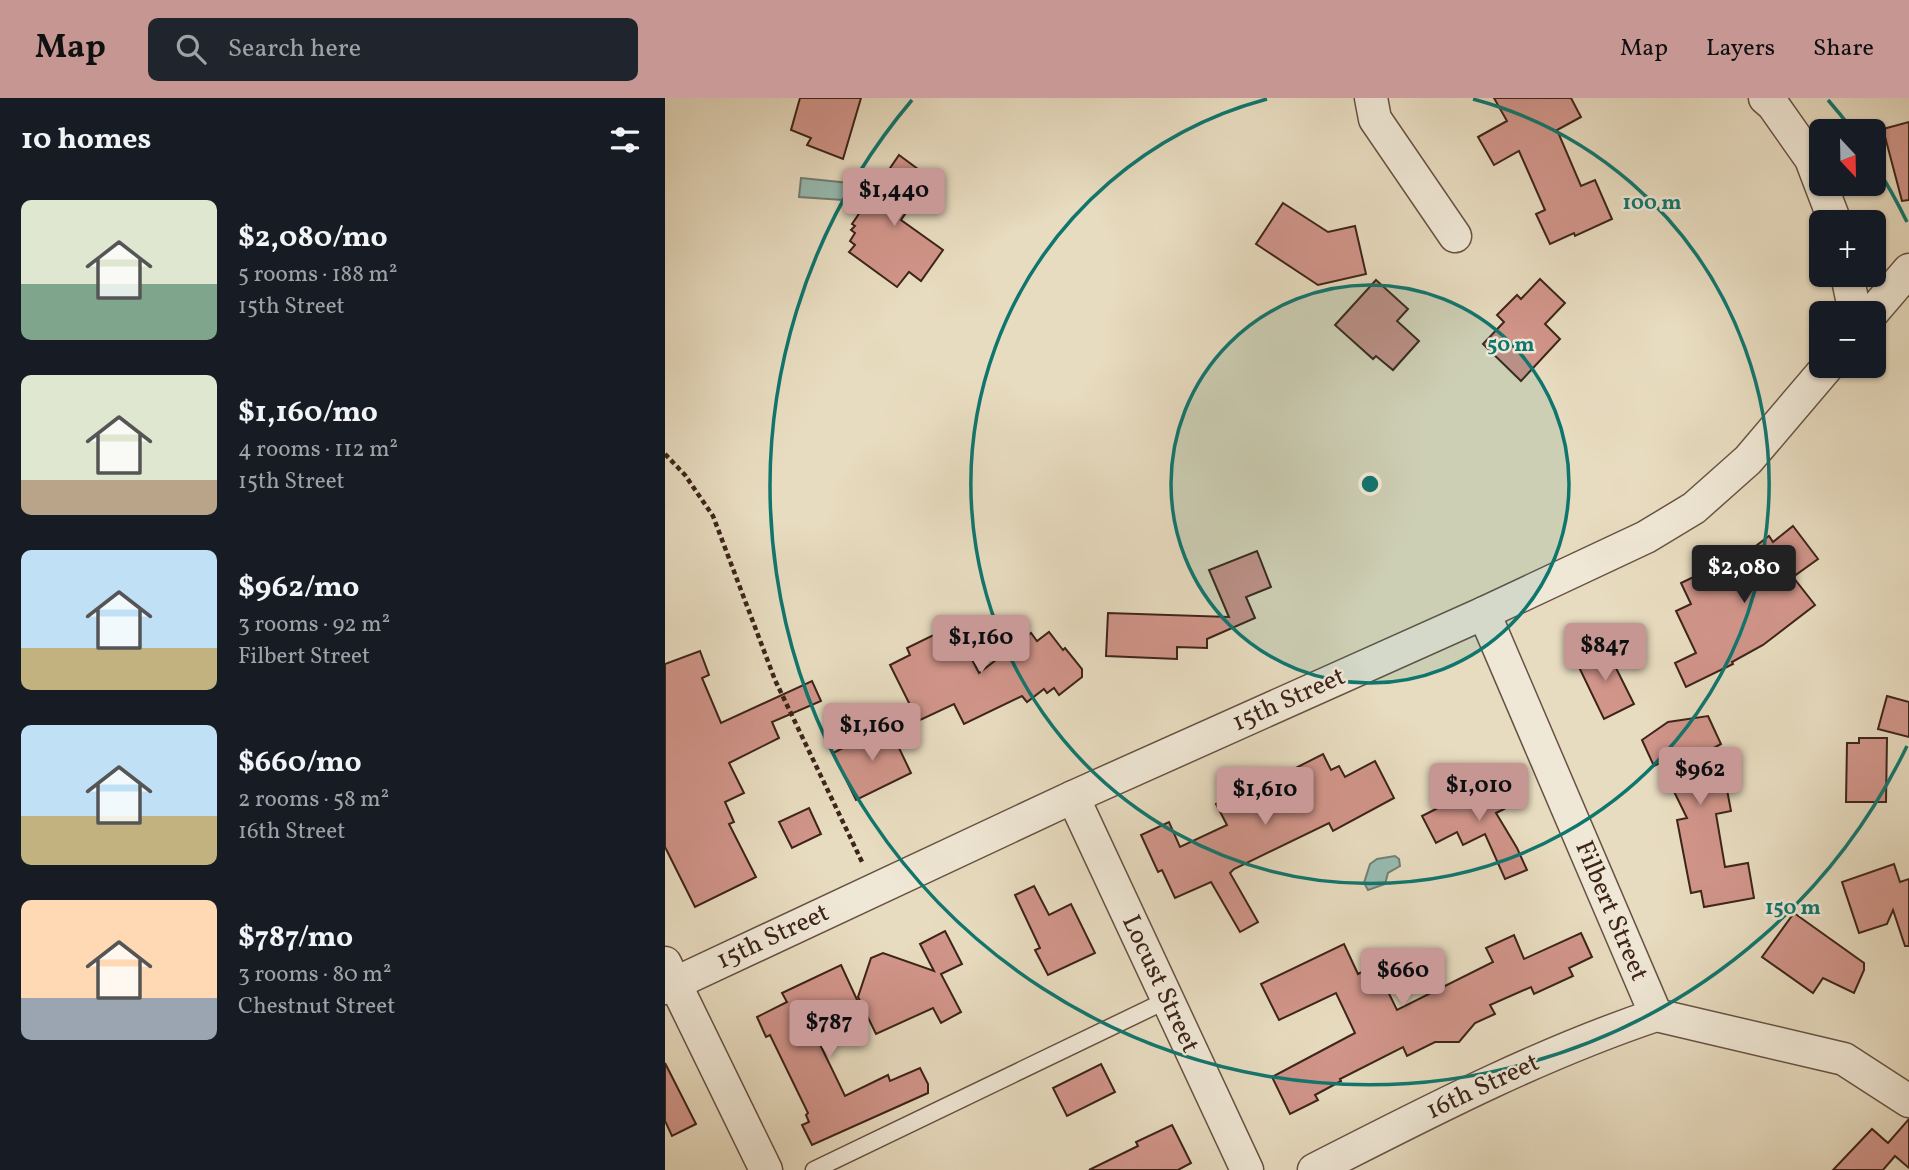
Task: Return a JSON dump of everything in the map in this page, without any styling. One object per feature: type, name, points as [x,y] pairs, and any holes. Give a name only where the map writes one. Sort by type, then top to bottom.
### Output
[{"type":"street","points":[[1371,98],[1375,119],[1455,236]]},
{"type":"street","points":[[1765,98],[1773,105],[1811,159],[1830,210]]},
{"type":"street","points":[[1882,301],[1909,270]]},
{"type":"street","name":"15th Street","points":[[668,978],[875,888],[1646,537],[1694,508],[1748,460],[1818,378]]},
{"type":"street","name":"Filbert Street","points":[[1484,613],[1656,1015]]},
{"type":"street","name":"Locust Street","points":[[1073,797],[1247,1170]]},
{"type":"street","points":[[668,978],[766,1170]]},
{"type":"street","points":[[1656,1015],[1844,1059],[1909,1101]]},
{"type":"street","name":"16th Street","points":[[1314,1170],[1469,1091],[1599,1034],[1656,1015]]},
{"type":"lane","points":[[814,1170],[1167,1000]]},
{"type":"path","points":[[665,454],[685,475],[713,516],[775,680],[875,888]]},
{"type":"water","points":[[801,178],[859,184],[858,201],[799,197]]},
{"type":"water","points":[[1395,856],[1399,859],[1400,866],[1388,873],[1385,884],[1368,890],[1364,883],[1370,864],[1377,859]]},
{"type":"building","points":[[800,98],[861,98],[843,159],[807,145],[811,138],[791,130]]},
{"type":"building","points":[[1494,98],[1571,98],[1581,117],[1557,130],[1581,186],[1595,180],[1612,219],[1550,244],[1536,214],[1545,210],[1519,151],[1494,165],[1478,137],[1507,121]]},
{"type":"building","points":[[1909,122],[1909,200],[1902,201],[1887,144],[1887,128]]},
{"type":"building","points":[[899,155],[930,178],[901,220],[943,250],[921,281],[909,272],[897,287],[849,252],[855,245],[850,241],[855,233],[851,230],[855,226],[852,224]]},
{"type":"building","points":[[1283,203],[1328,232],[1355,226],[1366,274],[1318,285],[1256,244]]},
{"type":"building","points":[[1540,279],[1565,303],[1545,324],[1560,339],[1521,381],[1483,344],[1504,322],[1497,315],[1517,295],[1521,299]]},
{"type":"building","points":[[1376,280],[1408,309],[1397,321],[1419,341],[1393,370],[1376,356],[1373,359],[1335,325]]},
{"type":"building","points":[[1793,526],[1818,559],[1793,577],[1815,605],[1763,645],[1732,662],[1733,664],[1686,687],[1675,663],[1696,653],[1676,611],[1691,604],[1681,583],[1706,571],[1711,580],[1769,536],[1773,542]]},
{"type":"building","points":[[1257,551],[1271,587],[1246,597],[1255,618],[1207,639],[1207,648],[1177,647],[1177,659],[1106,656],[1108,613],[1229,617],[1209,570]]},
{"type":"building","points":[[954,625],[979,673],[1031,633],[1037,641],[1049,632],[1082,669],[1082,677],[1059,695],[1054,688],[1047,693],[1044,689],[1027,702],[1022,696],[964,724],[954,704],[918,721],[890,665],[910,655],[907,648]]},
{"type":"building","points":[[1605,646],[1634,704],[1604,719],[1576,661]]},
{"type":"building","points":[[700,651],[709,675],[702,678],[721,723],[812,681],[821,701],[772,722],[779,738],[729,763],[744,793],[725,802],[734,822],[729,824],[756,877],[695,907],[665,847],[665,664]]},
{"type":"building","points":[[1887,696],[1909,702],[1909,737],[1878,729]]},
{"type":"building","points":[[1708,716],[1721,744],[1710,750],[1725,779],[1731,811],[1716,814],[1725,867],[1748,863],[1754,898],[1704,907],[1701,891],[1691,893],[1677,820],[1687,818],[1660,763],[1654,766],[1642,740],[1668,722]]},
{"type":"building","points":[[888,725],[911,773],[856,800],[833,753]]},
{"type":"building","points":[[1859,738],[1887,738],[1886,802],[1846,802],[1847,743],[1859,743]]},
{"type":"building","points":[[1323,754],[1331,770],[1339,766],[1345,777],[1375,761],[1394,798],[1333,831],[1329,823],[1234,869],[1230,873],[1258,922],[1240,932],[1211,882],[1175,898],[1162,870],[1158,872],[1141,835],[1169,822],[1180,847],[1227,825],[1216,804]]},
{"type":"building","points":[[1500,777],[1514,804],[1496,813],[1527,870],[1505,879],[1485,834],[1463,845],[1457,832],[1436,843],[1422,816],[1468,793],[1466,791],[1478,784],[1480,787]]},
{"type":"building","points":[[809,808],[821,834],[792,848],[779,822]]},
{"type":"building","points":[[1894,864],[1900,882],[1909,879],[1909,946],[1905,946],[1893,910],[1887,924],[1859,933],[1842,882]]},
{"type":"building","points":[[1034,886],[1049,915],[1071,904],[1095,953],[1048,975],[1035,950],[1040,948],[1015,895]]},
{"type":"building","points":[[1794,913],[1864,963],[1864,970],[1854,993],[1823,978],[1813,993],[1762,957]]},
{"type":"building","points":[[945,931],[962,964],[941,974],[961,1012],[941,1023],[933,1008],[876,1034],[858,997],[871,958],[883,953],[934,971],[920,944]]},
{"type":"building","points":[[1581,933],[1592,957],[1569,968],[1573,976],[1534,994],[1531,987],[1490,1005],[1495,1014],[1475,1023],[1459,1042],[1435,1042],[1407,1056],[1403,1047],[1340,1079],[1341,1081],[1315,1095],[1318,1100],[1290,1114],[1272,1077],[1355,1033],[1336,993],[1279,1020],[1261,984],[1344,944],[1358,974],[1375,965],[1397,1010],[1493,962],[1486,948],[1514,935],[1524,959]]},
{"type":"building","points":[[841,965],[859,1004],[812,1028],[845,1096],[888,1075],[890,1081],[920,1068],[928,1084],[928,1093],[812,1145],[802,1125],[809,1122],[806,1115],[808,1113],[770,1035],[766,1037],[757,1017],[787,1002],[782,993]]},
{"type":"building","points":[[665,1063],[696,1124],[672,1136],[665,1121]]},
{"type":"building","points":[[1101,1064],[1115,1092],[1067,1116],[1053,1088]]},
{"type":"building","points":[[1909,1119],[1909,1168],[1895,1156],[1883,1170],[1833,1170],[1872,1129],[1888,1143]]},
{"type":"building","points":[[1172,1125],[1191,1163],[1178,1170],[1089,1170],[1138,1146],[1136,1142]]}]
